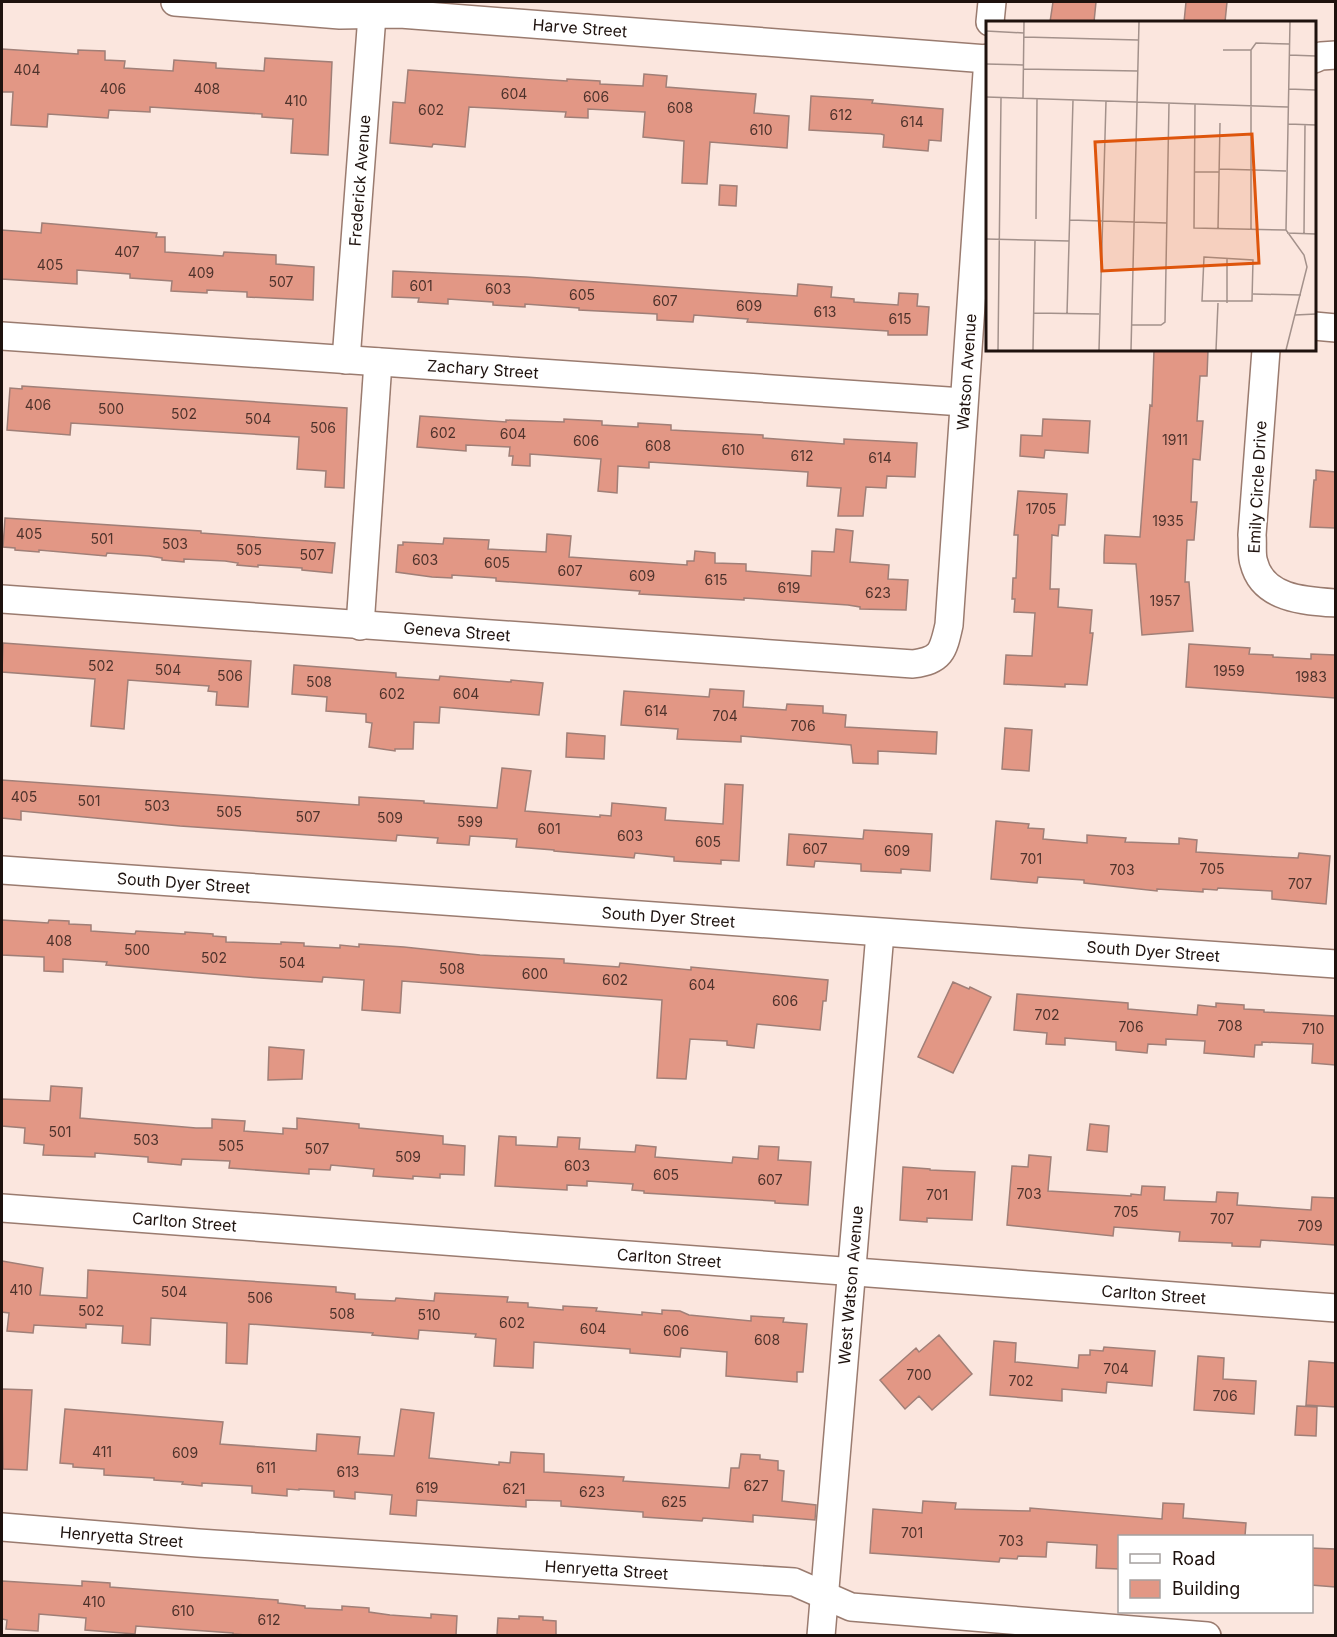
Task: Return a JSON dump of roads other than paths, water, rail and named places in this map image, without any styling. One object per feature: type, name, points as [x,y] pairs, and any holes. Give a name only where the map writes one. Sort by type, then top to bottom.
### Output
[{"type":"street","name":"Harve Street","points":[[175,2],[340,15],[373,8],[400,14],[986,58]]},
{"type":"street","points":[[990,21],[992,2]]},
{"type":"street","name":"Frederick Avenue","points":[[346,360],[373,8]]},
{"type":"street","points":[[1316,58],[1335,55]]},
{"type":"street","name":"Watson Avenue","points":[[913,664],[927,662],[939,656],[945,644],[949,625],[986,72]]},
{"type":"street","points":[[1316,326],[1335,328]]},
{"type":"street","name":"Zachary Street","points":[[2,336],[963,402]]},
{"type":"street","name":"Emily Circle Drive","points":[[1266,351],[1252,535],[1254,564],[1266,585],[1284,596],[1310,602],[1335,603]]},
{"type":"street","points":[[360,626],[378,362]]},
{"type":"street","name":"Geneva Street","points":[[2,599],[913,664]]},
{"type":"street","name":"South Dyer Street","points":[[2,870],[1335,964]]},
{"type":"street","name":"West Watson Avenue","points":[[821,1635],[880,933]]},
{"type":"street","name":"Carlton Street","points":[[2,1208],[1335,1308]]},
{"type":"street","name":"Henryetta Street","points":[[2,1527],[198,1543],[795,1582],[851,1607],[1207,1635]]}]
